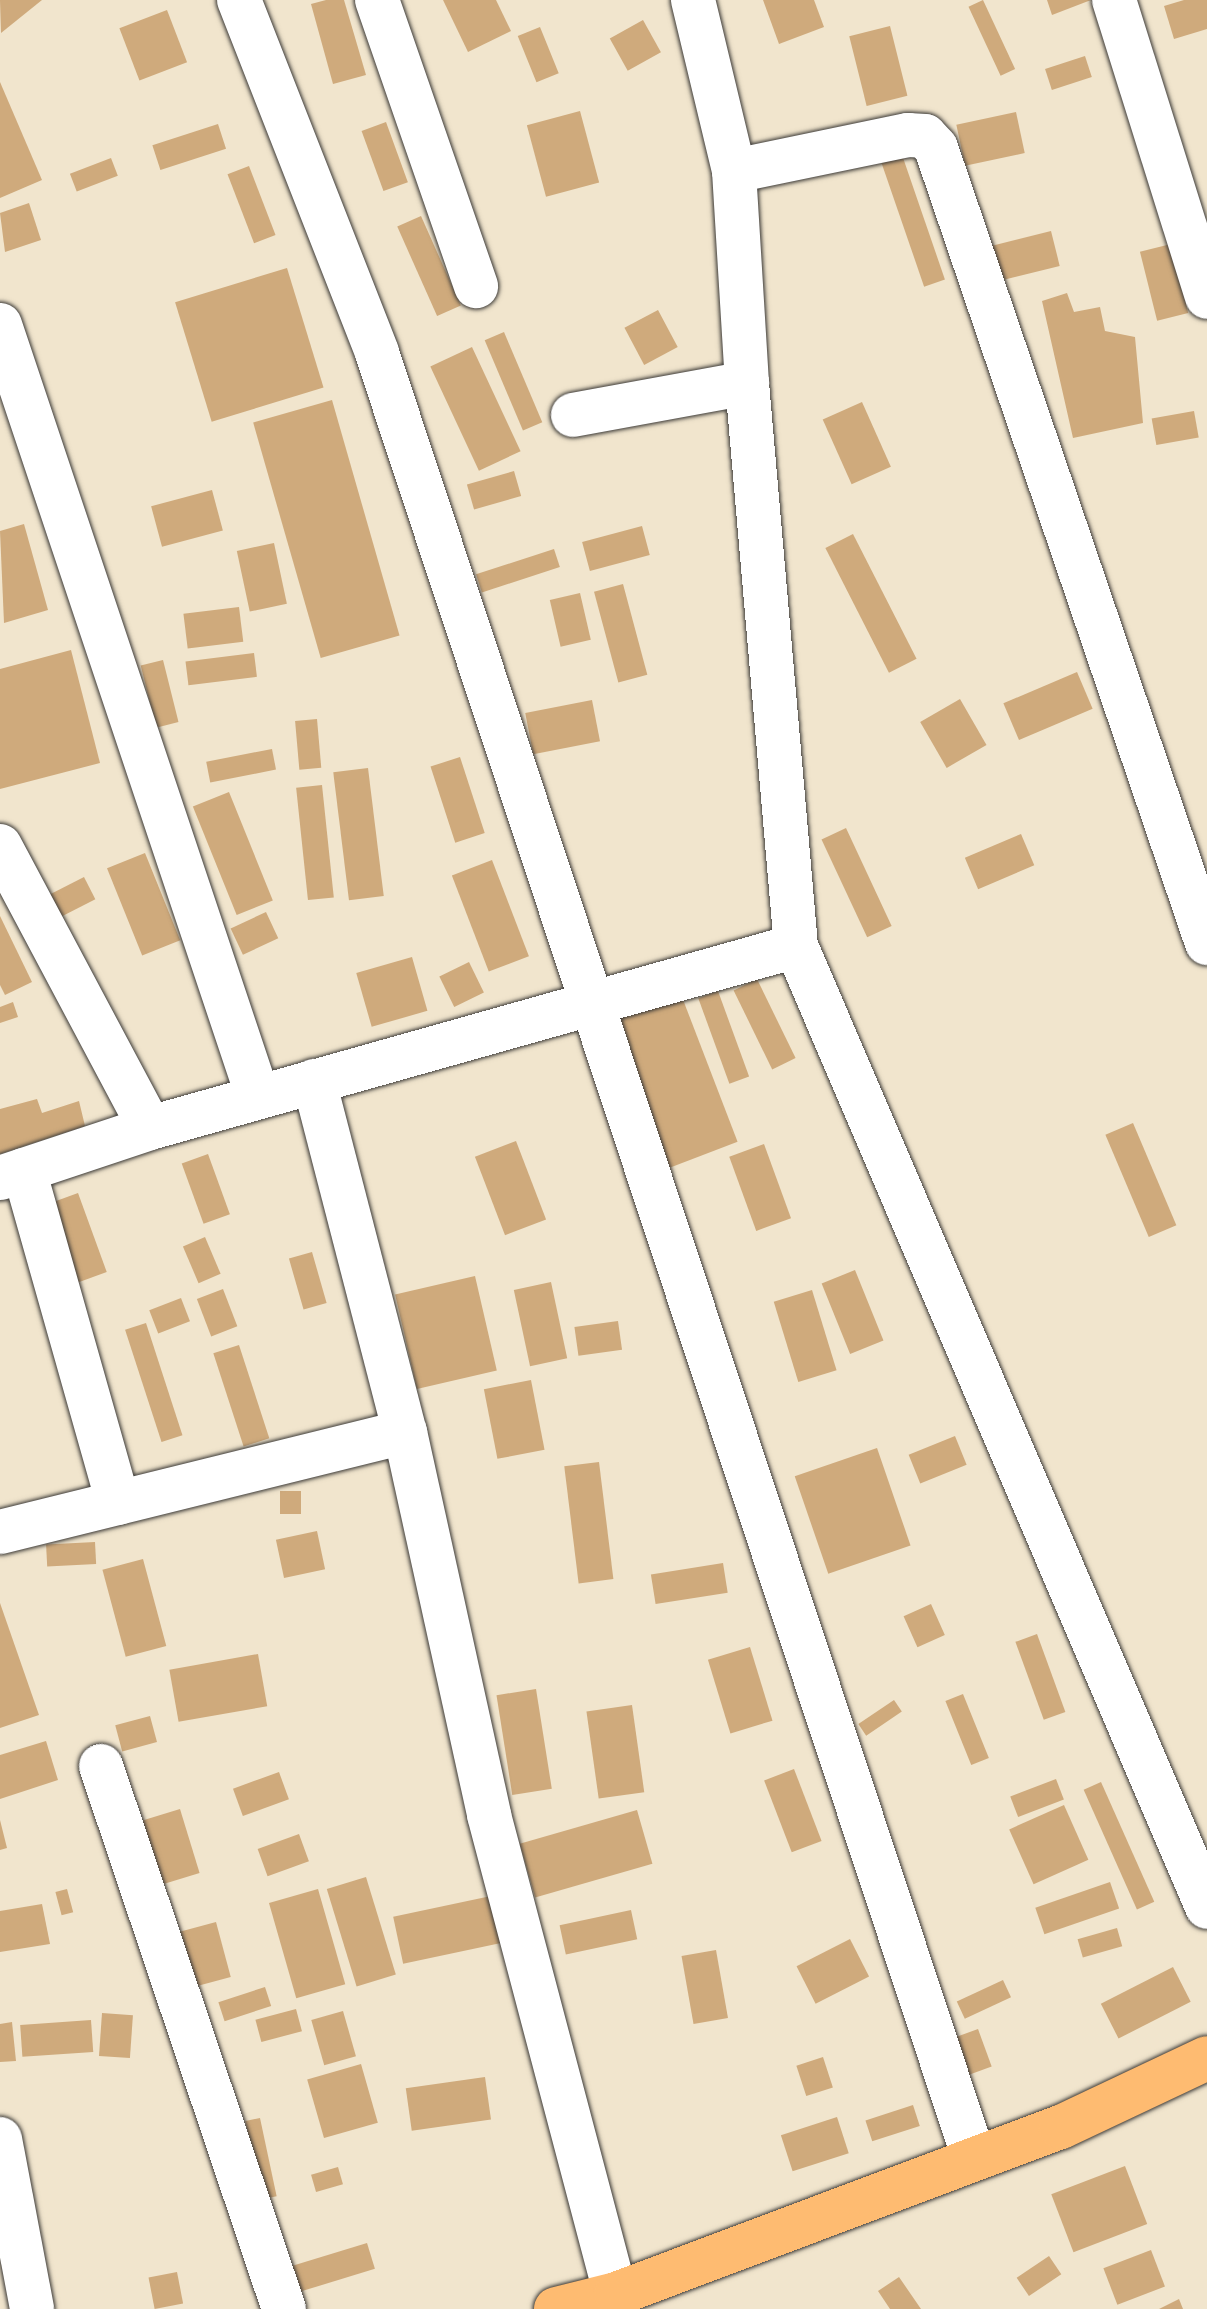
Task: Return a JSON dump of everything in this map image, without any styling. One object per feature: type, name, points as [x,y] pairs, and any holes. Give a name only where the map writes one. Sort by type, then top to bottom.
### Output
[{"type":"main road","points":[[556,2309],[612,2301],[974,2158],[1061,2127],[1207,2058]]},
{"type":"street","points":[[239,0],[377,353],[974,2158]]},
{"type":"street","points":[[377,0],[476,286]]},
{"type":"street","points":[[693,0],[734,171],[747,383],[796,946],[1207,1907]]},
{"type":"street","points":[[1114,0],[1201,248],[1207,297]]},
{"type":"street","points":[[734,171],[908,135],[925,136],[936,148],[1207,943]]},
{"type":"street","points":[[0,325],[258,1097]]},
{"type":"street","points":[[573,415],[747,383]]},
{"type":"street","points":[[0,846],[150,1128]]},
{"type":"street","points":[[118,1503],[12,1174],[150,1128],[590,1001],[796,946]]},
{"type":"street","points":[[314,1081],[405,1432],[489,1815],[612,2301]]},
{"type":"street","points":[[0,1532],[405,1432]]},
{"type":"street","points":[[101,1766],[284,2309]]},
{"type":"street","points":[[0,2139],[32,2309]]},
{"type":"building","points":[[0,0],[42,0],[1,33]]},
{"type":"building","points":[[344,0],[366,75],[333,84],[311,4]]},
{"type":"building","points":[[443,0],[496,0],[511,31],[468,52]]},
{"type":"building","points":[[763,0],[814,0],[824,27],[779,44]]},
{"type":"building","points":[[983,0],[1015,69],[1001,76],[968,7]]},
{"type":"building","points":[[1047,0],[1091,0],[1052,15]]},
{"type":"building","points":[[1184,0],[1207,0],[1207,29],[1174,39],[1164,6]]},
{"type":"building","points":[[167,10],[187,62],[139,81],[119,28]]},
{"type":"building","points":[[643,20],[661,52],[628,71],[610,38]]},
{"type":"building","points":[[890,26],[907,96],[867,106],[849,36]]},
{"type":"building","points":[[540,27],[559,73],[536,82],[518,36]]},
{"type":"building","points":[[1085,56],[1092,77],[1052,90],[1045,69]]},
{"type":"building","points":[[0,82],[42,180],[0,198]]},
{"type":"building","points":[[580,111],[599,182],[546,197],[527,125]]},
{"type":"building","points":[[1016,112],[1025,153],[965,166],[956,125]]},
{"type":"building","points":[[386,122],[408,182],[383,191],[362,131]]},
{"type":"building","points":[[218,124],[226,149],[160,170],[152,145]]},
{"type":"building","points":[[900,149],[945,279],[924,287],[879,156]]},
{"type":"building","points":[[111,158],[118,176],[77,192],[70,174]]},
{"type":"building","points":[[249,166],[276,235],[254,243],[228,174]]},
{"type":"building","points":[[29,203],[41,240],[5,252],[0,213]]},
{"type":"building","points":[[421,216],[461,306],[437,316],[397,227]]},
{"type":"building","points":[[1051,231],[1060,266],[990,283],[981,248]]},
{"type":"building","points":[[1171,244],[1188,313],[1157,321],[1140,252]]},
{"type":"building","points":[[287,268],[324,388],[212,422],[175,302]]},
{"type":"building","points":[[1067,293],[1074,312],[1100,307],[1105,331],[1135,337],[1143,423],[1073,438],[1042,301]]},
{"type":"building","points":[[658,310],[678,347],[644,365],[624,328]]},
{"type":"building","points":[[504,332],[542,422],[523,430],[485,340]]},
{"type":"building","points":[[472,347],[521,451],[479,471],[430,366]]},
{"type":"building","points":[[332,400],[400,636],[321,658],[253,423]]},
{"type":"building","points":[[862,402],[891,467],[852,484],[823,419]]},
{"type":"building","points":[[1194,411],[1199,438],[1156,445],[1152,418]]},
{"type":"building","points":[[514,471],[521,496],[474,509],[467,485]]},
{"type":"building","points":[[212,490],[223,531],[162,547],[151,506]]},
{"type":"building","points":[[24,524],[48,610],[4,623],[0,531]]},
{"type":"building","points":[[642,526],[650,555],[590,571],[582,542]]},
{"type":"building","points":[[853,534],[917,659],[889,673],[825,548]]},
{"type":"building","points":[[274,543],[287,604],[250,612],[237,551]]},
{"type":"building","points":[[554,549],[560,567],[482,592],[476,574]]},
{"type":"building","points":[[623,584],[647,675],[618,683],[594,592]]},
{"type":"building","points":[[580,593],[591,640],[561,647],[550,600]]},
{"type":"building","points":[[239,607],[243,642],[188,649],[183,614]]},
{"type":"building","points":[[71,650],[100,763],[0,789],[0,669]]},
{"type":"building","points":[[254,653],[257,677],[188,685],[186,661]]},
{"type":"building","points":[[163,660],[178,722],[156,728],[141,666]]},
{"type":"building","points":[[1077,672],[1093,709],[1019,740],[1003,703]]},
{"type":"building","points":[[960,699],[986,745],[947,768],[920,722]]},
{"type":"building","points":[[592,700],[600,741],[533,754],[525,713]]},
{"type":"building","points":[[317,719],[321,768],[299,770],[295,721]]},
{"type":"building","points":[[272,749],[276,770],[210,782],[206,762]]},
{"type":"building","points":[[460,757],[485,833],[455,843],[431,767]]},
{"type":"building","points":[[368,768],[384,896],[349,900],[333,772]]},
{"type":"building","points":[[322,785],[334,897],[308,900],[296,788]]},
{"type":"building","points":[[229,792],[273,900],[237,915],[193,807]]},
{"type":"building","points":[[846,828],[892,926],[867,937],[822,839]]},
{"type":"building","points":[[1021,834],[1034,865],[978,889],[965,858]]},
{"type":"building","points":[[145,853],[180,940],[142,956],[107,868]]},
{"type":"building","points":[[492,860],[529,956],[489,972],[452,875]]},
{"type":"building","points":[[84,877],[95,899],[56,919],[45,897]]},
{"type":"building","points":[[266,912],[278,938],[243,955],[231,928]]},
{"type":"building","points":[[0,916],[32,982],[5,995],[0,985]]},
{"type":"building","points":[[412,957],[427,1011],[372,1027],[356,973]]},
{"type":"building","points":[[469,962],[484,993],[454,1007],[439,976]]},
{"type":"building","points":[[757,979],[796,1058],[772,1069],[734,990]]},
{"type":"building","points":[[677,984],[738,1142],[664,1170],[603,1012]]},
{"type":"building","points":[[718,991],[749,1077],[729,1084],[698,998]]},
{"type":"building","points":[[13,1002],[18,1017],[0,1023],[0,1007]]},
{"type":"building","points":[[37,1099],[42,1113],[79,1101],[85,1126],[0,1154],[0,1109]]},
{"type":"building","points":[[1133,1123],[1176,1225],[1149,1237],[1105,1135]]},
{"type":"building","points":[[516,1141],[546,1219],[505,1235],[475,1157]]},
{"type":"building","points":[[764,1144],[791,1218],[756,1231],[729,1157]]},
{"type":"building","points":[[208,1154],[230,1214],[204,1224],[182,1164]]},
{"type":"building","points":[[78,1193],[107,1272],[74,1284],[45,1205]]},
{"type":"building","points":[[205,1237],[221,1274],[199,1283],[183,1246]]},
{"type":"building","points":[[312,1252],[327,1303],[304,1310],[289,1259]]},
{"type":"building","points":[[855,1270],[883,1340],[850,1354],[822,1283]]},
{"type":"building","points":[[475,1276],[497,1371],[417,1389],[395,1294]]},
{"type":"building","points":[[551,1282],[567,1358],[530,1366],[514,1290]]},
{"type":"building","points":[[223,1289],[237,1326],[211,1336],[197,1299]]},
{"type":"building","points":[[812,1290],[837,1370],[798,1382],[774,1302]]},
{"type":"building","points":[[181,1298],[190,1321],[158,1334],[149,1310]]},
{"type":"building","points":[[618,1321],[622,1350],[578,1356],[574,1327]]},
{"type":"building","points":[[146,1323],[182,1435],[162,1442],[125,1330]]},
{"type":"building","points":[[239,1345],[269,1438],[244,1447],[213,1353]]},
{"type":"building","points":[[531,1380],[545,1450],[497,1459],[484,1389]]},
{"type":"building","points":[[955,1436],[967,1465],[920,1483],[909,1455]]},
{"type":"building","points":[[877,1448],[911,1545],[828,1574],[795,1476]]},
{"type":"building","points":[[599,1462],[613,1579],[579,1583],[564,1466]]},
{"type":"building","points":[[280,1491],[301,1491],[301,1514],[280,1514]]},
{"type":"building","points":[[317,1531],[325,1569],[284,1578],[276,1540]]},
{"type":"building","points":[[95,1542],[96,1564],[47,1567],[46,1545]]},
{"type":"building","points":[[143,1559],[166,1646],[126,1657],[102,1570]]},
{"type":"building","points":[[723,1563],[728,1593],[656,1604],[651,1574]]},
{"type":"building","points":[[0,1603],[39,1715],[0,1728]]},
{"type":"building","points":[[931,1604],[945,1635],[917,1647],[904,1616]]},
{"type":"building","points":[[1037,1634],[1065,1712],[1044,1720],[1015,1642]]},
{"type":"building","points":[[750,1647],[773,1721],[730,1733],[708,1660]]},
{"type":"building","points":[[258,1654],[267,1706],[179,1722],[169,1670]]},
{"type":"building","points":[[536,1689],[552,1789],[512,1795],[496,1695]]},
{"type":"building","points":[[963,1694],[989,1758],[971,1765],[945,1701]]},
{"type":"building","points":[[894,1700],[902,1712],[866,1736],[858,1724]]},
{"type":"building","points":[[632,1705],[644,1792],[599,1799],[586,1711]]},
{"type":"building","points":[[150,1716],[157,1742],[122,1751],[115,1725]]},
{"type":"building","points":[[46,1741],[58,1780],[0,1799],[0,1755]]},
{"type":"building","points":[[794,1769],[822,1841],[792,1852],[764,1780]]},
{"type":"building","points":[[279,1772],[289,1799],[243,1816],[233,1789]]},
{"type":"building","points":[[1056,1779],[1064,1800],[1018,1817],[1010,1797]]},
{"type":"building","points":[[1101,1782],[1154,1902],[1137,1909],[1084,1790]]},
{"type":"building","points":[[1064,1805],[1088,1860],[1034,1884],[1009,1829]]},
{"type":"building","points":[[180,1809],[200,1873],[155,1887],[135,1823]]},
{"type":"building","points":[[637,1810],[652,1864],[535,1897],[520,1844]]},
{"type":"building","points":[[0,1820],[7,1848],[0,1850]]},
{"type":"building","points":[[299,1834],[309,1861],[268,1876],[258,1849]]},
{"type":"building","points":[[366,1877],[396,1975],[357,1987],[327,1889]]},
{"type":"building","points":[[1110,1882],[1119,1908],[1044,1934],[1035,1908]]},
{"type":"building","points":[[67,1889],[73,1912],[62,1915],[55,1892]]},
{"type":"building","points":[[318,1889],[345,1984],[296,1998],[269,1903]]},
{"type":"building","points":[[491,1896],[501,1943],[403,1964],[393,1917]]},
{"type":"building","points":[[42,1904],[50,1944],[0,1952],[0,1911]]},
{"type":"building","points":[[631,1910],[637,1939],[566,1955],[560,1925]]},
{"type":"building","points":[[216,1922],[231,1977],[180,1991],[165,1936]]},
{"type":"building","points":[[1117,1928],[1122,1946],[1083,1958],[1078,1939]]},
{"type":"building","points":[[850,1939],[869,1976],[816,2004],[797,1966]]},
{"type":"building","points":[[716,1950],[728,2018],[694,2024],[682,1956]]},
{"type":"building","points":[[1173,1967],[1191,2002],[1119,2039],[1101,2004]]},
{"type":"building","points":[[1003,1980],[1011,1997],[965,2019],[957,2002]]},
{"type":"building","points":[[265,1987],[271,2006],[225,2021],[218,2002]]},
{"type":"building","points":[[296,2009],[302,2031],[261,2042],[255,2020]]},
{"type":"building","points":[[343,2011],[356,2056],[324,2065],[311,2020]]},
{"type":"building","points":[[102,2013],[133,2015],[130,2058],[99,2056]]},
{"type":"building","points":[[91,2020],[93,2052],[22,2057],[20,2025]]},
{"type":"building","points":[[12,2022],[16,2061],[0,2062],[0,2024]]},
{"type":"building","points":[[978,2029],[992,2067],[959,2079],[945,2041]]},
{"type":"building","points":[[823,2057],[833,2087],[806,2096],[796,2066]]},
{"type":"building","points":[[361,2064],[378,2123],[324,2138],[307,2079]]},
{"type":"building","points":[[485,2077],[491,2120],[412,2131],[406,2088]]},
{"type":"building","points":[[913,2105],[920,2126],[872,2141],[865,2120]]},
{"type":"building","points":[[837,2117],[849,2153],[793,2171],[781,2135]]},
{"type":"building","points":[[260,2118],[277,2196],[262,2199],[245,2121]]},
{"type":"building","points":[[1125,2166],[1147,2224],[1073,2252],[1051,2194]]},
{"type":"building","points":[[338,2167],[343,2184],[316,2192],[311,2175]]},
{"type":"building","points":[[367,2243],[375,2269],[296,2293],[288,2267]]},
{"type":"building","points":[[1151,2250],[1165,2286],[1117,2305],[1103,2268]]},
{"type":"building","points":[[1049,2256],[1061,2274],[1029,2296],[1017,2278]]},
{"type":"building","points":[[177,2272],[183,2303],[155,2309],[149,2278]]},
{"type":"building","points":[[899,2277],[921,2309],[890,2309],[878,2291]]},
{"type":"building","points":[[1179,2299],[1183,2309],[1159,2309]]}]
